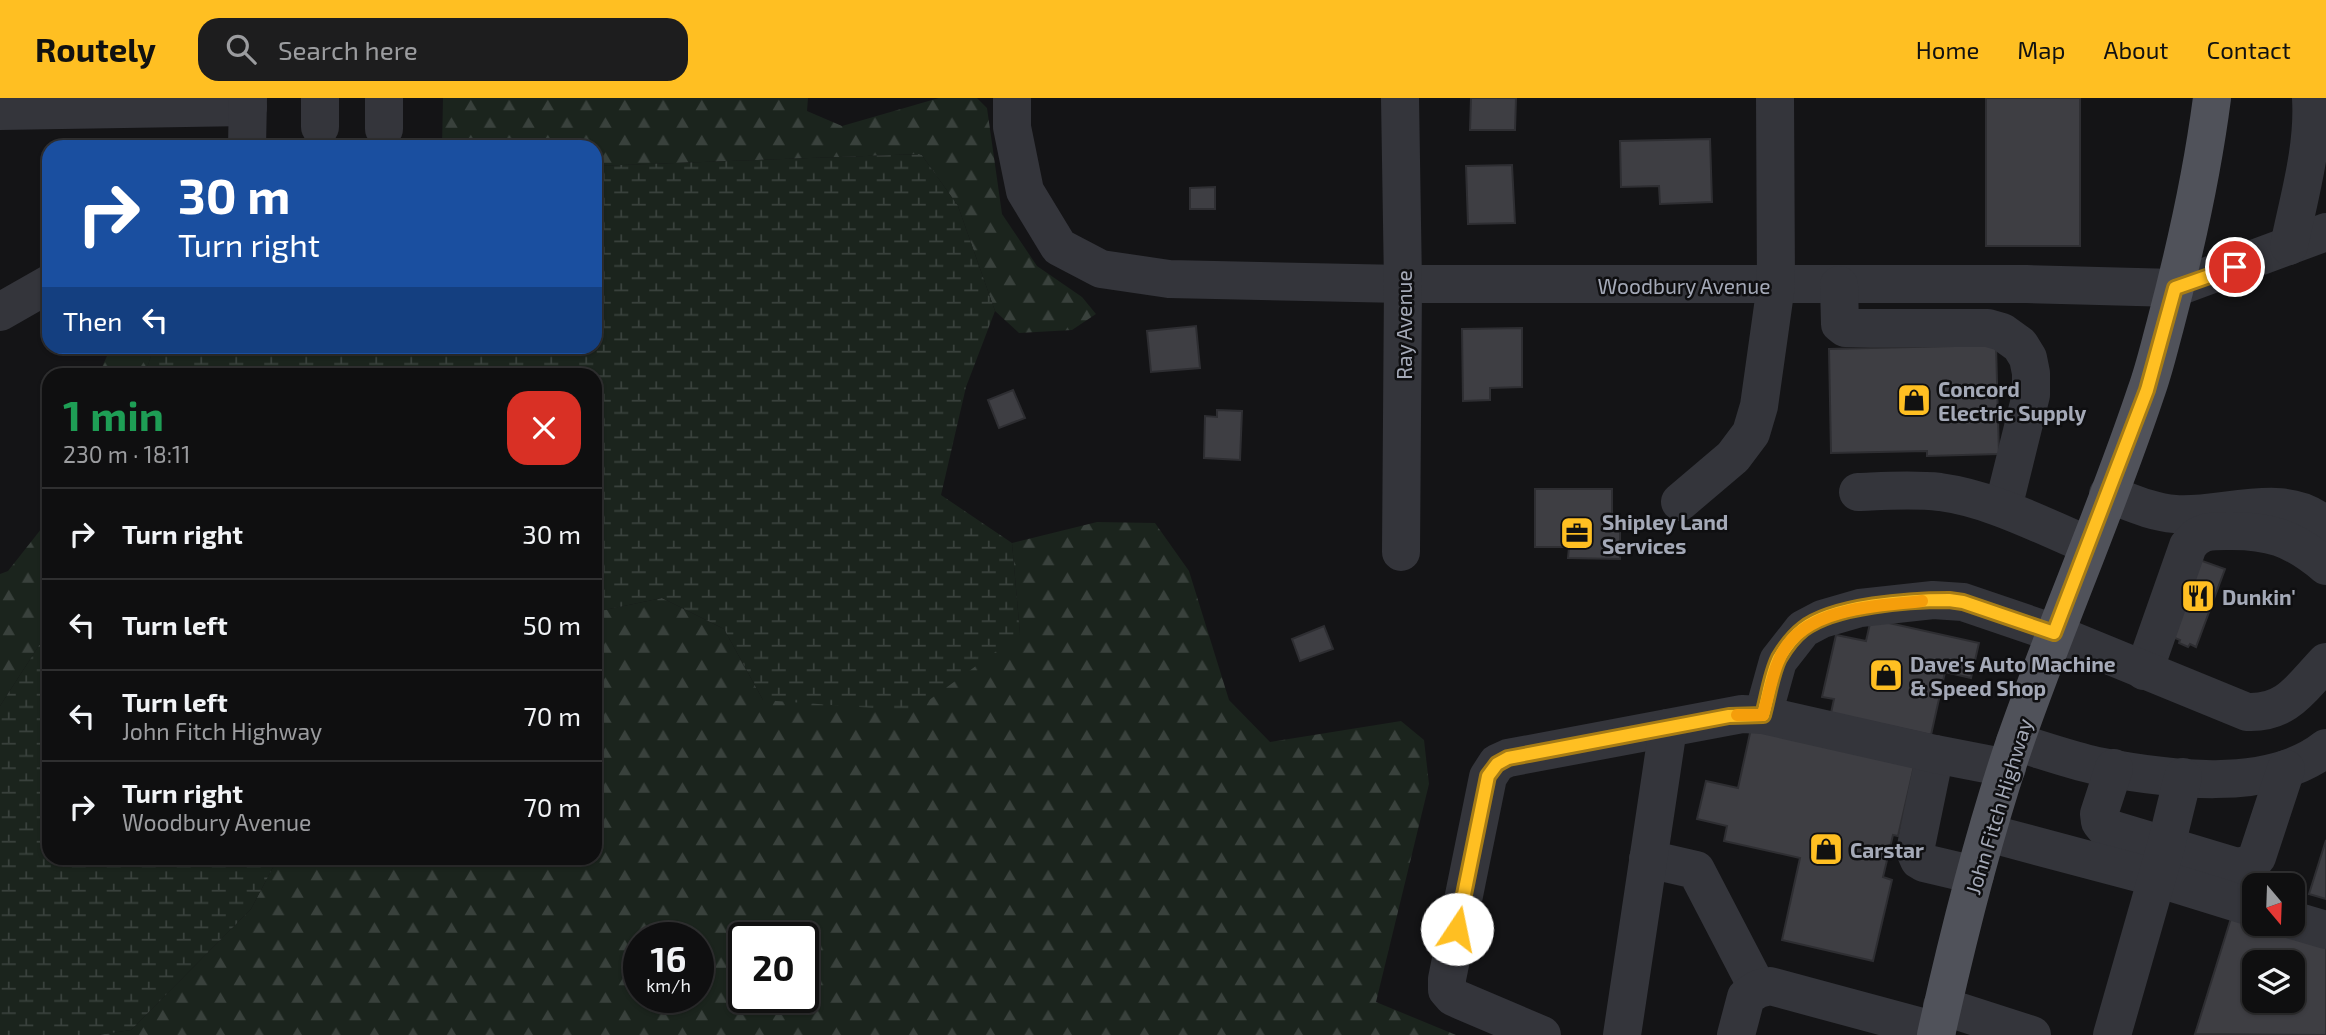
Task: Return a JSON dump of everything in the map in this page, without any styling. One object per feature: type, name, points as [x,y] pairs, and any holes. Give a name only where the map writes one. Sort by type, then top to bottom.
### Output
[{"type":"main road","name":"John Fitch Highway","points":[[1939,1024],[1975,875],[2011,755],[2054,633],[2147,390],[2175,288],[2202,167],[2212,98]]},
{"type":"street","name":"Woodbury Avenue","points":[[1012,98],[1012,127],[1025,191],[1059,247],[1101,269],[1169,279],[1403,284],[1989,284],[2175,288],[2326,232]]},
{"type":"street","name":"Ray Avenue","points":[[1400,98],[1403,284],[1401,552]]},
{"type":"street","points":[[1681,502],[1732,457],[1751,433],[1759,406],[1776,285],[1775,98]]},
{"type":"street","points":[[2289,246],[2308,157],[2311,98]]},
{"type":"street","points":[[0,111],[248,102],[247,140]]},
{"type":"street","points":[[1988,328],[1989,284]]},
{"type":"street","points":[[1839,285],[1840,324],[1845,328],[1988,328],[2002,332],[2020,345],[2028,358],[2031,395],[2003,508]]},
{"type":"street","points":[[0,312],[42,288]]},
{"type":"street","points":[[1858,492],[1941,492],[1962,496],[2003,508],[2088,545]]},
{"type":"street","points":[[2108,494],[2144,508],[2182,514],[2296,509],[2326,527]]},
{"type":"street","points":[[2134,666],[2182,514]]},
{"type":"street","points":[[2134,666],[2188,545],[2198,534],[2211,531],[2260,531],[2295,543],[2326,566]]},
{"type":"street","points":[[1763,715],[1778,661],[1792,641],[1803,629],[1822,619],[1860,608],[1949,600],[1963,602],[2054,633],[2247,712],[2278,709],[2290,701],[2326,662]]},
{"type":"street","points":[[2222,703],[2244,707],[2265,699],[2326,639]]},
{"type":"street","points":[[1542,1035],[1453,997],[1447,990],[1488,776],[1497,764],[1508,758],[1729,716],[1763,715],[1935,754],[2011,755],[2183,777],[2250,777],[2294,767],[2326,748]]},
{"type":"street","points":[[1622,1035],[1668,728]]},
{"type":"street","points":[[1935,754],[1915,851],[1919,860],[1924,863],[1975,875]]},
{"type":"street","points":[[2113,768],[2099,814],[2104,827],[2161,862],[2242,902]]},
{"type":"street","points":[[1988,833],[2161,862],[2237,867],[2250,864],[2257,857],[2286,769]]},
{"type":"street","points":[[2112,1035],[2183,777]]},
{"type":"street","points":[[1648,859],[1696,870],[1758,989]]},
{"type":"street","points":[[2305,924],[2326,930]]},
{"type":"street","points":[[1736,1035],[1746,997],[1758,989],[1770,986],[1836,1020],[1939,1024],[2032,1035]]},
{"type":"green space","points":[[443,98],[808,98],[807,111],[842,126],[939,98],[977,98],[987,108],[1002,214],[1037,266],[1082,297],[1096,314],[1072,330],[1019,333],[995,311],[958,206],[921,154],[602,166],[602,140],[442,140]]},
{"type":"green space","points":[[921,154],[958,206],[995,311],[966,387],[941,495],[1012,543],[1020,634],[914,711],[763,700],[724,629],[662,598],[602,611],[602,368],[147,368],[152,354],[602,354],[602,166]]},
{"type":"green space","points":[[108,354],[152,354],[147,368],[102,368]]},
{"type":"green space","points":[[1097,522],[1155,523],[1189,571],[1229,700],[1270,742],[1401,721],[1424,740],[1429,784],[1376,1002],[1456,1035],[98,1035],[131,1030],[251,909],[274,865],[602,865],[602,611],[662,598],[724,629],[763,700],[1020,634],[1012,543]]},
{"type":"green space","points":[[42,528],[42,641],[0,706],[0,574],[8,571]]},
{"type":"green space","points":[[42,641],[42,865],[274,865],[251,909],[131,1030],[98,1035],[0,1035],[0,706]]},
{"type":"building","points":[[1471,98],[1516,98],[1515,130],[1470,130]]},
{"type":"building","points":[[1986,98],[2080,98],[2080,246],[1986,246]]},
{"type":"building","points":[[1710,139],[1712,202],[1660,204],[1659,186],[1621,187],[1620,141]]},
{"type":"building","points":[[1512,165],[1515,223],[1468,224],[1466,166]]},
{"type":"building","points":[[1215,187],[1215,209],[1190,209],[1190,188]]},
{"type":"building","points":[[1196,326],[1200,368],[1151,372],[1147,331]]},
{"type":"building","points":[[1522,328],[1522,387],[1490,388],[1490,400],[1463,401],[1462,329]]},
{"type":"building","name":"Concord Electric Supply","points":[[1996,345],[1999,454],[1927,456],[1927,451],[1831,453],[1829,349]]},
{"type":"building","points":[[1013,390],[1025,418],[999,428],[988,400]]},
{"type":"building","points":[[1217,410],[1242,411],[1240,460],[1204,458],[1205,416],[1217,417]]},
{"type":"building","name":"Shipley Land Services","points":[[1535,489],[1612,489],[1612,519],[1620,520],[1620,559],[1568,558],[1569,547],[1535,547]]},
{"type":"building","name":"Dunkin'","points":[[2191,557],[2225,569],[2196,647],[2190,644],[2188,647],[2179,643],[2180,640],[2163,633]]},
{"type":"building","name":"Dave's Auto Machine & Speed Shop","points":[[1871,619],[1979,643],[1971,678],[1945,672],[1931,735],[1831,713],[1834,699],[1822,697],[1836,635],[1866,641]]},
{"type":"building","points":[[1324,626],[1333,649],[1300,661],[1292,639]]},
{"type":"building","name":"Carstar","points":[[1752,724],[1915,762],[1898,836],[1893,835],[1883,877],[1892,880],[1873,961],[1782,940],[1800,858],[1724,841],[1727,826],[1697,819],[1706,781],[1738,788]]},
{"type":"building","points":[[2326,840],[2326,899],[2309,894]]},
{"type":"building","points":[[2232,915],[2242,918],[2242,936],[2300,936],[2326,944],[2326,1035],[2195,1034]]},
{"type":"slow traffic","points":[[1737,715],[1763,715],[1778,661],[1803,629],[1822,619],[1860,608],[1922,601]]},
{"type":"place","name":"Concord Electric Supply","points":[[1914,400]]},
{"type":"place","name":"Shipley Land Services","points":[[1577,533]]},
{"type":"place","name":"Dunkin'","points":[[2198,596]]},
{"type":"place","name":"Dave's Auto Machine & Speed Shop","points":[[1886,675]]},
{"type":"place","name":"Carstar","points":[[1826,849]]},
{"type":"route","points":[[1457,929],[1488,776],[1497,764],[1508,758],[1721,717],[1763,715],[1778,661],[1792,641],[1803,629],[1822,619],[1860,608],[1949,600],[1963,602],[2054,633],[2147,390],[2175,288],[2235,267]]}]
